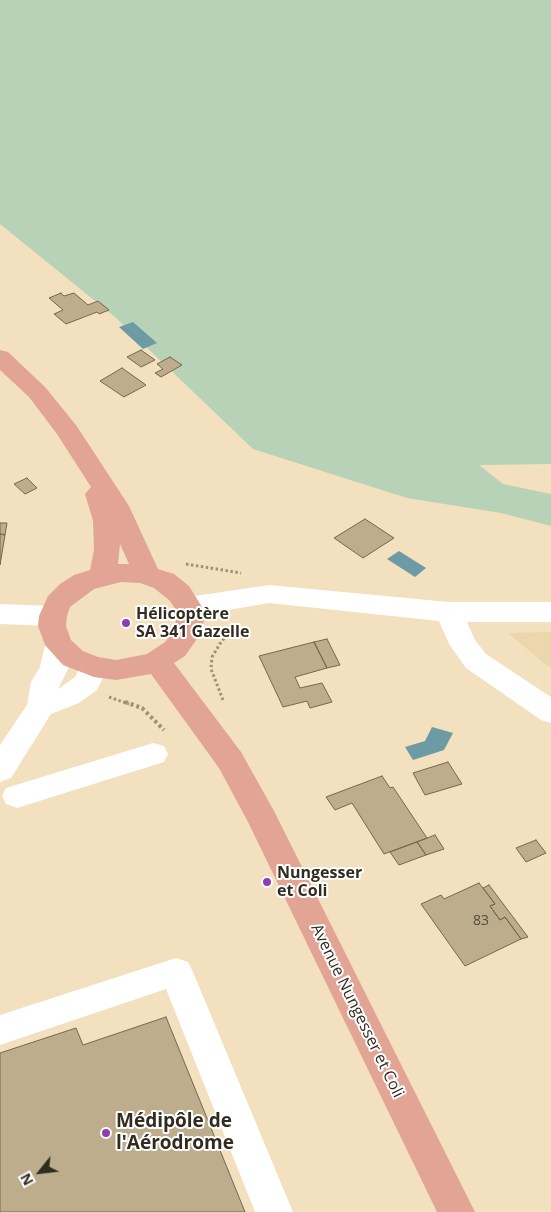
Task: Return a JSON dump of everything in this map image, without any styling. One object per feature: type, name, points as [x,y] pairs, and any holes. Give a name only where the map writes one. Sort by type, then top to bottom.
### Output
[{"type":"main road","points":[[0,356],[43,400],[67,430],[116,506],[148,576]]},
{"type":"main road","points":[[94,474],[106,522],[108,550],[102,576]]},
{"type":"main road","points":[[121,573],[148,576],[164,582],[179,592],[188,607],[190,621],[185,636],[175,649],[157,661],[139,667],[116,670],[94,667],[73,658],[59,645],[52,626],[53,616],[58,603],[70,591],[84,582],[102,576],[121,573]]},
{"type":"main road","name":"Avenue Nungesser et Coli","points":[[157,661],[219,744],[263,820],[456,1212]]},
{"type":"street","points":[[188,607],[269,594],[449,612],[551,612]]},
{"type":"street","points":[[449,612],[463,644],[476,661],[551,712]]},
{"type":"street","points":[[0,614],[53,616]]},
{"type":"street","points":[[0,770],[41,706],[45,682],[54,669],[59,645]]},
{"type":"street","points":[[41,706],[69,696],[86,683],[94,667]]},
{"type":"street","points":[[18,796],[153,754]]},
{"type":"street","points":[[0,1030],[176,972],[274,1212]]},
{"type":"path","points":[[178,561],[249,574]]},
{"type":"path","points":[[219,744],[226,710],[211,669],[212,657],[221,642],[234,629],[238,620]]},
{"type":"shaded area","points":[[551,632],[551,669],[508,633]]},
{"type":"green space","points":[[0,0],[551,0],[551,464],[479,465],[503,484],[551,494],[551,526],[501,513],[407,498],[253,449],[115,317],[0,224]]},
{"type":"water","points":[[133,322],[157,343],[143,349],[119,327]]},
{"type":"water","points":[[399,551],[426,568],[415,577],[387,559]]},
{"type":"water","points":[[432,727],[453,733],[444,750],[413,760],[405,747],[425,741]]},
{"type":"building","points":[[61,293],[64,296],[74,293],[88,305],[98,301],[109,310],[99,314],[97,312],[66,324],[54,314],[63,310],[49,298]]},
{"type":"building","points":[[141,350],[155,360],[141,367],[127,357]]},
{"type":"building","points":[[170,357],[182,365],[161,377],[155,373],[163,369],[157,364]]},
{"type":"building","points":[[122,368],[146,385],[124,397],[100,381]]},
{"type":"building","points":[[27,478],[37,488],[25,494],[14,484]]},
{"type":"building","points":[[365,519],[394,538],[363,558],[334,538]]},
{"type":"building","points":[[0,523],[7,523],[5,535],[0,534]]},
{"type":"building","points":[[0,534],[5,535],[0,565]]},
{"type":"building","points":[[327,639],[340,665],[327,668],[314,642]]},
{"type":"building","points":[[314,642],[327,668],[295,677],[300,688],[322,683],[332,702],[310,708],[307,701],[283,707],[259,656]]},
{"type":"building","points":[[448,762],[462,784],[425,795],[413,773]]},
{"type":"building","points":[[382,776],[390,788],[393,787],[427,838],[384,854],[352,803],[335,810],[326,797]]},
{"type":"building","points":[[435,835],[444,849],[426,855],[417,842]]},
{"type":"building","points":[[536,840],[546,853],[526,862],[516,848]]},
{"type":"building","points":[[417,842],[426,855],[399,865],[390,852]]},
{"type":"building","points":[[479,883],[495,904],[490,906],[500,920],[505,917],[521,939],[465,966],[421,904],[441,895],[444,899]]},
{"type":"building","points":[[489,885],[528,937],[521,939],[505,917],[500,920],[490,906],[495,904],[483,888]]},
{"type":"building","name":"Médipôle de l'Aérodrome","points":[[166,1017],[245,1212],[0,1212],[0,1053],[76,1028],[83,1045]]},
{"type":"place","name":"Hélicoptère SA 341 Gazelle","points":[[126,623]]},
{"type":"place","name":"Nungesser et Coli","points":[[267,882]]},
{"type":"place","name":"Médipôle de l'Aérodrome","points":[[106,1133]]}]
